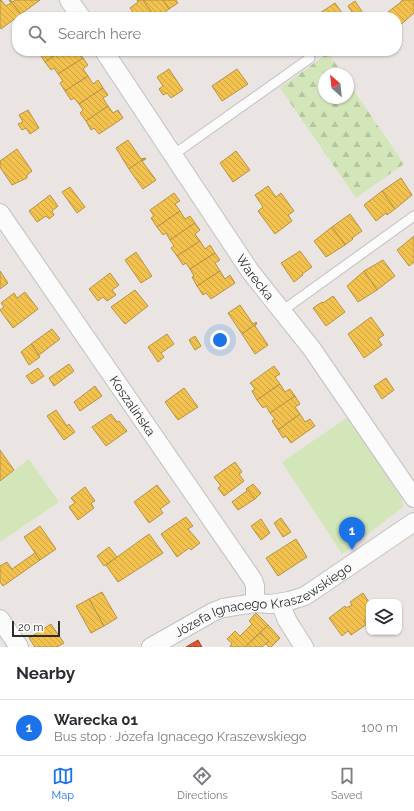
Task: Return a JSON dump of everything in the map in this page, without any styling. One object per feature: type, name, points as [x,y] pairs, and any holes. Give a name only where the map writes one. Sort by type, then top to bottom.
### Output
[{"type":"street","points":[[69,0],[77,12]]},
{"type":"street","name":"Warecka","points":[[107,56],[250,271],[312,349],[414,498]]},
{"type":"street","name":"Koszalińska","points":[[0,213],[253,580],[255,586],[255,603]]},
{"type":"street","name":"Józefa Ignacego Kraszewskiego","points":[[151,647],[213,612],[223,608],[255,603],[280,603],[304,596],[414,522]]},
{"type":"street","points":[[280,603],[286,620],[304,647]]},
{"type":"street","points":[[0,619],[19,647]]},
{"type":"lane","points":[[173,155],[310,58]]},
{"type":"lane","points":[[282,311],[414,216]]},
{"type":"green space","points":[[324,56],[330,56],[339,68],[318,68],[318,104],[354,104],[354,91],[404,164],[356,198],[280,88]]},
{"type":"green space","points":[[348,417],[402,499],[403,507],[342,554],[282,462]]},
{"type":"green space","points":[[29,459],[59,502],[0,542],[0,481]]},
{"type":"building: Homes","points":[[0,0],[6,6],[11,3],[10,0],[19,12],[12,12],[12,21],[1,29]]},
{"type":"building: Homes","points":[[10,0],[13,2],[15,0],[40,0],[24,12],[19,12]]},
{"type":"building: Homes","points":[[137,0],[143,0],[151,12],[133,12],[130,8],[138,2]]},
{"type":"building: Homes","points":[[143,0],[163,0],[169,9],[165,12],[151,12]]},
{"type":"building: Homes","points":[[163,0],[176,0],[178,3],[169,9]]},
{"type":"building: Homes","points":[[402,0],[414,0],[414,13],[402,24],[402,12],[388,12]]},
{"type":"building: Homes","points":[[355,1],[362,12],[352,12],[348,6]]},
{"type":"building: Homes","points":[[335,3],[341,12],[322,12]]},
{"type":"building: Homes","points":[[41,56],[54,56],[45,62]]},
{"type":"building: Homes","points":[[54,56],[82,56],[83,58],[58,74],[54,68],[51,70],[45,62]]},
{"type":"building: Homes","points":[[83,58],[88,65],[83,69],[88,76],[65,91],[60,83],[63,81],[58,74]]},
{"type":"building: Homes","points":[[169,69],[183,90],[171,98],[167,93],[163,95],[159,89],[163,86],[157,77]]},
{"type":"building: Homes","points":[[237,69],[248,84],[222,101],[212,86]]},
{"type":"building: Homes","points":[[88,76],[93,84],[98,80],[103,88],[79,104],[74,98],[71,100],[65,91]]},
{"type":"building: Homes","points":[[103,88],[108,95],[103,98],[108,106],[86,121],[80,113],[83,110],[79,104]]},
{"type":"building: Homes","points":[[108,106],[113,113],[118,110],[123,118],[99,134],[94,128],[91,130],[86,121]]},
{"type":"building: Homes","points":[[28,110],[39,128],[30,134],[26,128],[22,130],[18,124],[23,122],[19,115]]},
{"type":"building: Homes","points":[[128,140],[141,159],[145,158],[129,169],[116,148]]},
{"type":"building: Homes","points":[[17,149],[32,171],[27,175],[27,178],[12,185],[0,167],[0,161]]},
{"type":"building: Homes","points":[[236,151],[250,170],[233,182],[220,163]]},
{"type":"building: Homes","points":[[145,158],[146,159],[142,161],[156,180],[143,189],[129,169]]},
{"type":"building: Homes","points":[[401,178],[412,195],[395,209],[382,191]]},
{"type":"building: Homes","points":[[268,186],[276,197],[281,193],[294,211],[288,215],[292,221],[275,234],[258,211],[263,207],[255,195]]},
{"type":"building: Homes","points":[[70,187],[85,207],[77,213],[62,192]]},
{"type":"building: Homes","points":[[382,191],[395,209],[387,215],[386,213],[376,221],[364,205]]},
{"type":"building: Homes","points":[[174,193],[180,201],[175,204],[180,211],[157,227],[151,218],[154,216],[150,210]]},
{"type":"building: Homes","points":[[50,195],[58,206],[52,211],[54,215],[49,219],[46,216],[37,222],[29,211]]},
{"type":"building: Homes","points":[[180,211],[185,219],[190,216],[195,223],[170,240],[166,233],[163,235],[157,227]]},
{"type":"building: Homes","points":[[350,214],[362,231],[345,245],[332,227]]},
{"type":"building: Homes","points":[[195,223],[200,230],[195,234],[200,241],[177,256],[171,248],[174,246],[170,240]]},
{"type":"building: Homes","points":[[332,227],[345,245],[326,257],[314,241]]},
{"type":"building: Homes","points":[[414,236],[414,262],[409,266],[397,250]]},
{"type":"building: Homes","points":[[200,241],[205,249],[210,245],[215,253],[190,269],[186,263],[183,265],[177,256]]},
{"type":"building: Homes","points":[[300,251],[312,267],[294,282],[281,263]]},
{"type":"building: Homes","points":[[136,252],[152,276],[141,283],[125,260]]},
{"type":"building: Homes","points":[[215,253],[220,260],[215,263],[220,271],[197,286],[190,269]]},
{"type":"building: Homes","points":[[383,260],[395,276],[377,290],[364,271]]},
{"type":"building: Homes","points":[[0,271],[8,283],[0,289]]},
{"type":"building: Homes","points":[[220,271],[225,279],[230,275],[235,283],[211,299],[206,293],[203,295],[197,286]]},
{"type":"building: Homes","points":[[364,271],[377,290],[358,302],[347,286]]},
{"type":"building: Homes","points":[[110,273],[119,285],[112,290],[116,295],[107,301],[103,297],[98,301],[89,289]]},
{"type":"building: Homes","points":[[135,290],[148,306],[125,324],[111,307]]},
{"type":"building: Homes","points":[[25,292],[38,309],[13,328],[0,310],[4,307],[1,303],[14,293],[17,298]]},
{"type":"building: Homes","points":[[333,296],[345,312],[326,326],[313,308]]},
{"type":"building: Homes","points":[[240,305],[253,324],[256,322],[257,323],[242,334],[228,313]]},
{"type":"building: Homes","points":[[371,317],[384,335],[378,339],[382,345],[364,358],[348,334]]},
{"type":"building: Homes","points":[[257,323],[255,326],[268,345],[255,354],[242,334]]},
{"type":"building: Homes","points":[[52,329],[60,339],[39,355],[31,344]]},
{"type":"building: Homes","points":[[167,334],[174,344],[161,353],[164,357],[158,362],[148,347]]},
{"type":"building: Homes","points":[[195,336],[201,346],[195,350],[189,340]]},
{"type":"building: Homes","points":[[31,344],[40,357],[29,365],[21,352]]},
{"type":"building: Homes","points":[[69,364],[74,371],[54,386],[49,378]]},
{"type":"building: Homes","points":[[274,366],[280,374],[275,377],[280,384],[257,400],[252,391],[255,389],[250,383]]},
{"type":"building: Homes","points":[[38,368],[44,376],[32,384],[26,376]]},
{"type":"building: Homes","points":[[386,378],[394,390],[382,399],[374,386]]},
{"type":"building: Homes","points":[[280,384],[285,392],[290,389],[295,396],[270,413],[266,406],[263,408],[257,400]]},
{"type":"building: Homes","points":[[95,386],[102,396],[80,411],[74,402]]},
{"type":"building: Homes","points":[[184,388],[198,407],[178,420],[165,402]]},
{"type":"building: Homes","points":[[295,396],[300,404],[295,407],[300,414],[278,430],[272,421],[275,419],[270,413]]},
{"type":"building: Homes","points":[[56,410],[67,426],[69,424],[75,432],[64,440],[47,416]]},
{"type":"building: Homes","points":[[111,414],[127,431],[106,446],[92,427]]},
{"type":"building: Homes","points":[[300,414],[305,422],[310,419],[315,426],[291,443],[286,436],[283,438],[278,430]]},
{"type":"building: Homes","points":[[0,450],[14,470],[0,481]]},
{"type":"building: Homes","points":[[235,462],[242,472],[239,474],[244,481],[224,496],[218,488],[221,486],[214,477]]},
{"type":"building: Homes","points":[[253,484],[261,493],[255,499],[246,489]]},
{"type":"building: Homes","points":[[157,485],[170,502],[160,509],[163,513],[149,523],[134,502]]},
{"type":"building: Homes","points":[[85,487],[95,501],[91,503],[94,508],[78,520],[69,507],[75,503],[71,498]]},
{"type":"building: Homes","points":[[248,490],[255,499],[238,510],[232,502]]},
{"type":"building: Homes","points":[[186,517],[193,526],[188,529],[200,543],[191,550],[189,548],[177,557],[161,534]]},
{"type":"building: Homes","points":[[281,518],[291,532],[283,537],[274,523]]},
{"type":"building: Homes","points":[[261,519],[270,533],[261,540],[251,526]]},
{"type":"building: Homes","points":[[40,526],[56,549],[40,560],[24,537]]},
{"type":"building: Homes","points":[[149,534],[163,553],[118,582],[106,565]]},
{"type":"building: Homes","points":[[296,539],[307,557],[278,576],[266,558]]},
{"type":"building: Homes","points":[[109,547],[117,557],[104,566],[97,556]]},
{"type":"building: Homes","points":[[35,553],[40,560],[3,586],[0,582],[0,566],[7,562],[12,569]]},
{"type":"building: Homes","points":[[102,592],[117,618],[104,626],[89,599]]},
{"type":"building: Homes","points":[[363,593],[367,599],[366,619],[364,620],[366,625],[351,635],[348,631],[342,636],[329,618],[345,606],[346,608],[352,605],[350,602]]},
{"type":"building: Homes","points":[[89,599],[104,626],[91,633],[76,606]]},
{"type":"building: Homes","points":[[256,613],[268,625],[245,647],[230,647],[232,643],[227,639],[235,631],[240,636],[252,624],[249,621]]},
{"type":"building: Homes","points":[[51,624],[64,643],[57,647],[35,647],[29,638]]},
{"type":"building: Homes","points":[[268,625],[280,638],[271,647],[266,644],[269,641],[260,633]]},
{"type":"building: Homes","points":[[260,633],[269,641],[262,647],[245,647]]},
{"type":"building: Shops","points":[[198,640],[202,647],[186,647]]},
{"type":"place","name":"Warecka 01","points":[[352,550]]}]
